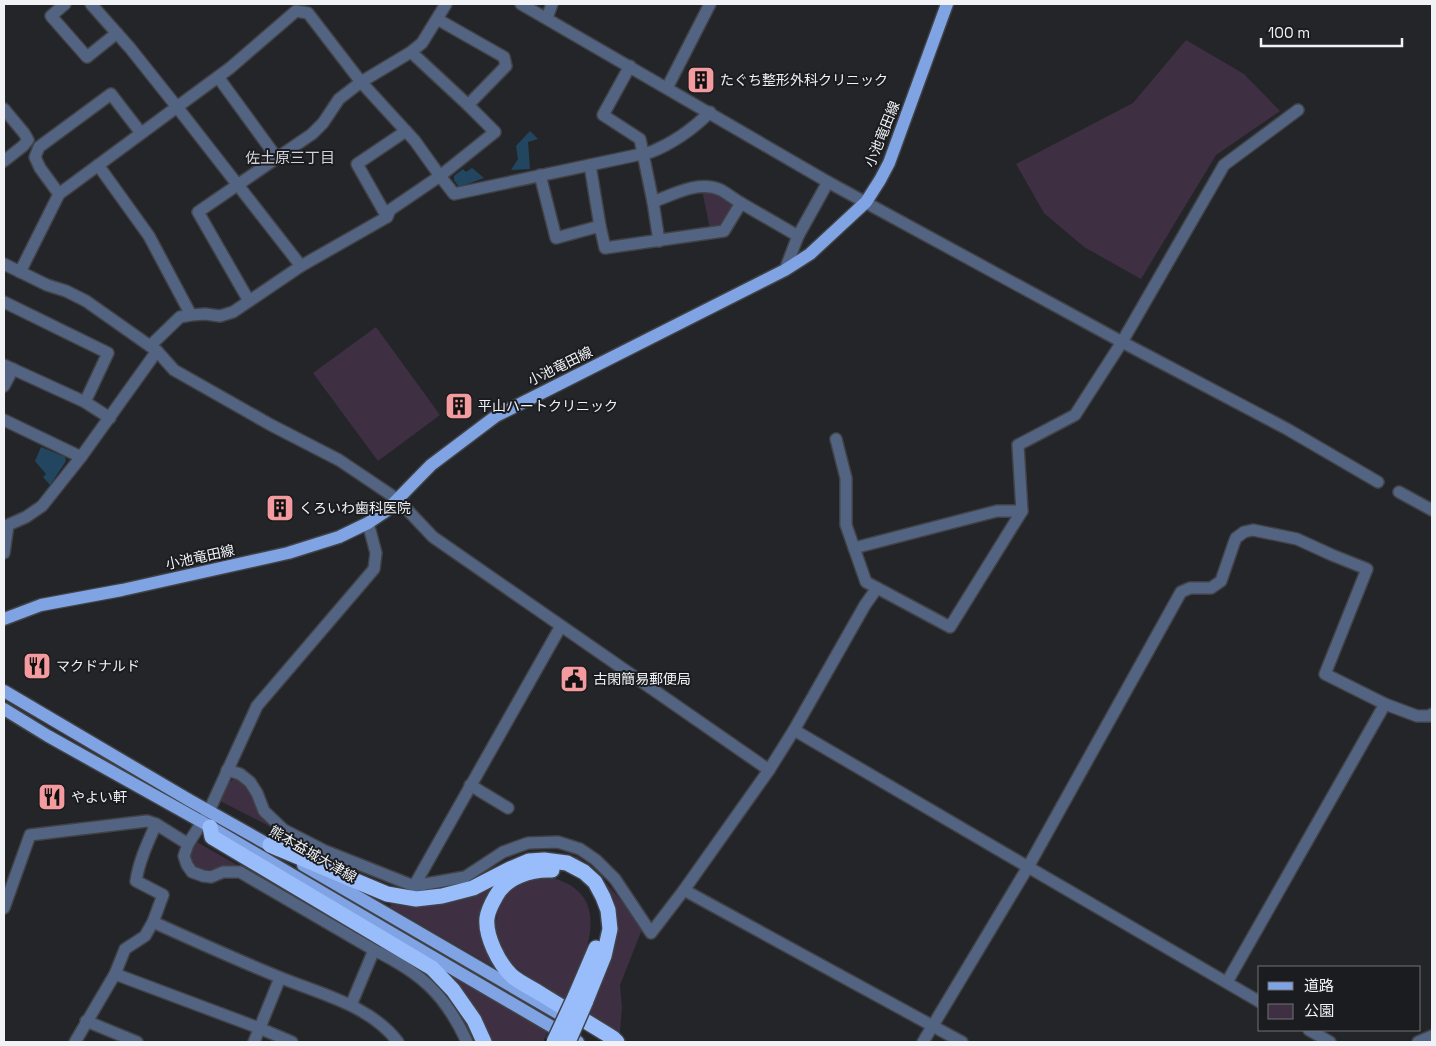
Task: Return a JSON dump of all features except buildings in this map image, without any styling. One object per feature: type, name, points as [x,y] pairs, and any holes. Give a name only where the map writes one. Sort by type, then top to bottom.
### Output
[{"type":"highway","points":[[206,825],[212,837],[432,968],[453,990],[474,1020],[484,1042]]},
{"type":"highway","points":[[270,845],[387,894],[416,900],[473,888],[529,861],[544,860],[567,863],[584,872],[595,882],[603,897],[608,910],[610,929],[604,956],[554,1042]]},
{"type":"highway","points":[[568,1042],[580,1000],[597,946],[602,923],[595,901],[582,881],[562,871],[542,870],[526,873],[510,881],[499,890],[492,904],[487,918],[488,932],[493,951],[512,976],[613,1038],[617,1042]]},
{"type":"main road","name":"小池竜田線","points":[[4,619],[41,605],[131,588],[288,553],[339,537],[368,523],[386,511],[431,465],[496,416],[785,270],[810,254],[866,202],[889,163],[947,4]]},
{"type":"main road","name":"熊本益城大津線","points":[[4,691],[608,1042]]},
{"type":"main road","name":"熊本益城大津線","points":[[4,709],[578,1042]]},
{"type":"street","points":[[65,4],[51,16],[88,57],[117,33]]},
{"type":"street","points":[[92,4],[177,107],[301,266]]},
{"type":"street","points":[[249,301],[198,212],[312,134],[339,99],[422,43],[446,4]]},
{"type":"street","points":[[522,4],[828,182],[1122,342],[1287,429],[1378,482]]},
{"type":"street","points":[[547,18],[552,4]]},
{"type":"street","points":[[667,88],[710,4]]},
{"type":"street","points":[[20,272],[59,194],[218,77],[296,11],[308,13],[362,82],[415,141],[454,194],[643,154],[665,147],[697,125],[710,112]]},
{"type":"street","points":[[437,19],[504,57],[506,66],[468,105]]},
{"type":"street","points":[[4,553],[8,525],[26,517],[42,506],[81,458],[110,418],[153,348],[180,317],[191,314],[220,316],[233,312],[301,266],[388,217],[390,210],[440,176],[495,132],[411,52]]},
{"type":"street","points":[[630,66],[603,115],[640,139],[659,240]]},
{"type":"street","points":[[218,77],[276,158]]},
{"type":"street","points":[[59,194],[40,168],[36,157],[39,147],[111,94],[141,133]]},
{"type":"street","points":[[4,109],[28,140],[4,161]]},
{"type":"street","points":[[836,439],[846,478],[846,525],[866,582],[950,627],[1022,511],[1018,445],[1075,415],[1122,342],[1224,165],[1298,110]]},
{"type":"street","points":[[388,217],[357,164],[406,131]]},
{"type":"street","points":[[98,164],[150,236],[191,314]]},
{"type":"street","points":[[590,165],[605,248],[724,231],[741,203]]},
{"type":"street","points":[[540,175],[556,238],[600,226]]},
{"type":"street","points":[[785,270],[798,236],[828,182]]},
{"type":"street","points":[[653,202],[691,188],[707,186],[720,190],[798,236]]},
{"type":"street","points":[[4,264],[86,301],[153,348],[174,370],[271,425],[339,460],[397,500],[432,537],[769,770]]},
{"type":"street","points":[[4,302],[108,353],[85,402]]},
{"type":"street","points":[[4,386],[8,367],[85,402],[110,418]]},
{"type":"street","points":[[4,420],[81,458]]},
{"type":"street","points":[[1400,492],[1432,510]]},
{"type":"street","points":[[854,548],[997,511],[1022,511]]},
{"type":"street","points":[[368,523],[376,553],[374,569],[257,706],[209,811],[206,825],[188,844],[184,856],[192,872],[203,876],[210,877],[223,872],[240,872],[420,976],[443,1000],[467,1042]]},
{"type":"street","points":[[923,1042],[1028,867],[1181,592],[1190,588],[1211,588],[1221,581],[1236,538],[1244,532],[1252,530],[1297,539],[1367,569],[1325,674],[1386,704],[1417,716],[1430,716],[1432,714]]},
{"type":"street","points":[[227,770],[240,774],[250,782],[264,812],[284,830],[323,850],[414,886],[465,877],[503,852],[528,843],[558,842],[580,849],[596,860],[615,879],[651,933],[684,890],[769,770],[865,605],[877,588]]},
{"type":"street","points":[[414,886],[561,626]]},
{"type":"street","points":[[1227,982],[1386,704]]},
{"type":"street","points":[[794,730],[1258,1001]]},
{"type":"street","points":[[470,785],[508,808]]},
{"type":"street","points":[[4,908],[30,835],[147,821],[156,824],[188,844]]},
{"type":"street","points":[[75,1042],[115,974],[125,949],[145,936],[154,922],[163,895],[136,881],[137,870],[156,824]]},
{"type":"street","points":[[684,890],[962,1042]]},
{"type":"street","points":[[154,922],[280,978],[351,1005],[390,1031],[398,1042]]},
{"type":"street","points":[[351,1005],[374,950]]},
{"type":"street","points":[[115,974],[260,1028],[292,1042]]},
{"type":"street","points":[[254,1042],[280,978]]},
{"type":"street","points":[[86,1021],[137,1042]]},
{"type":"street","points":[[1311,1031],[1330,1042]]},
{"type":"green space","points":[[1186,40],[1244,74],[1280,111],[1216,155],[1141,279],[1084,247],[1044,213],[1016,164],[1133,103]]},
{"type":"green space","points":[[702,190],[714,190],[733,202],[734,209],[724,226],[710,229]]},
{"type":"green space","points":[[376,327],[440,415],[378,461],[313,373]]},
{"type":"green space","points":[[234,779],[247,787],[260,815],[273,828],[220,801],[219,799],[226,782]]},
{"type":"green space","points":[[195,841],[239,866],[232,865],[205,870],[199,869],[194,866],[190,857]]},
{"type":"green space","points":[[576,856],[597,872],[643,927],[620,985],[622,1007],[620,1032],[585,1012],[615,908],[602,881],[574,859]]},
{"type":"green space","points":[[511,873],[481,925],[482,939],[489,956],[496,965],[494,967],[390,907],[393,900],[397,901]]},
{"type":"green space","points":[[549,877],[570,885],[583,897],[589,912],[590,928],[587,946],[565,999],[534,981],[512,964],[501,949],[497,939],[496,919],[503,900],[509,892],[516,885],[524,881]]},
{"type":"green space","points":[[441,967],[549,1029],[543,1042],[489,1042]]},
{"type":"water","points":[[530,131],[538,139],[528,142],[530,169],[511,170],[518,159],[516,146]]},
{"type":"water","points":[[472,168],[484,178],[459,187],[454,180],[454,176],[463,169],[466,172]]},
{"type":"water","points":[[41,447],[65,457],[66,461],[50,485],[43,477],[46,474],[35,461]]},
{"type":"place","name":"たぐち整形外科クリニック","points":[[701,80]]},
{"type":"place","name":"平山ハートクリニック","points":[[459,406]]},
{"type":"place","name":"くろいわ歯科医院","points":[[280,508]]},
{"type":"place","name":"マクドナルド","points":[[37,666]]},
{"type":"place","name":"古閑簡易郵便局","points":[[574,679]]},
{"type":"place","name":"やよい軒","points":[[52,797]]},
{"type":"district","name":"佐土原三丁目","points":[[290,158]]}]
